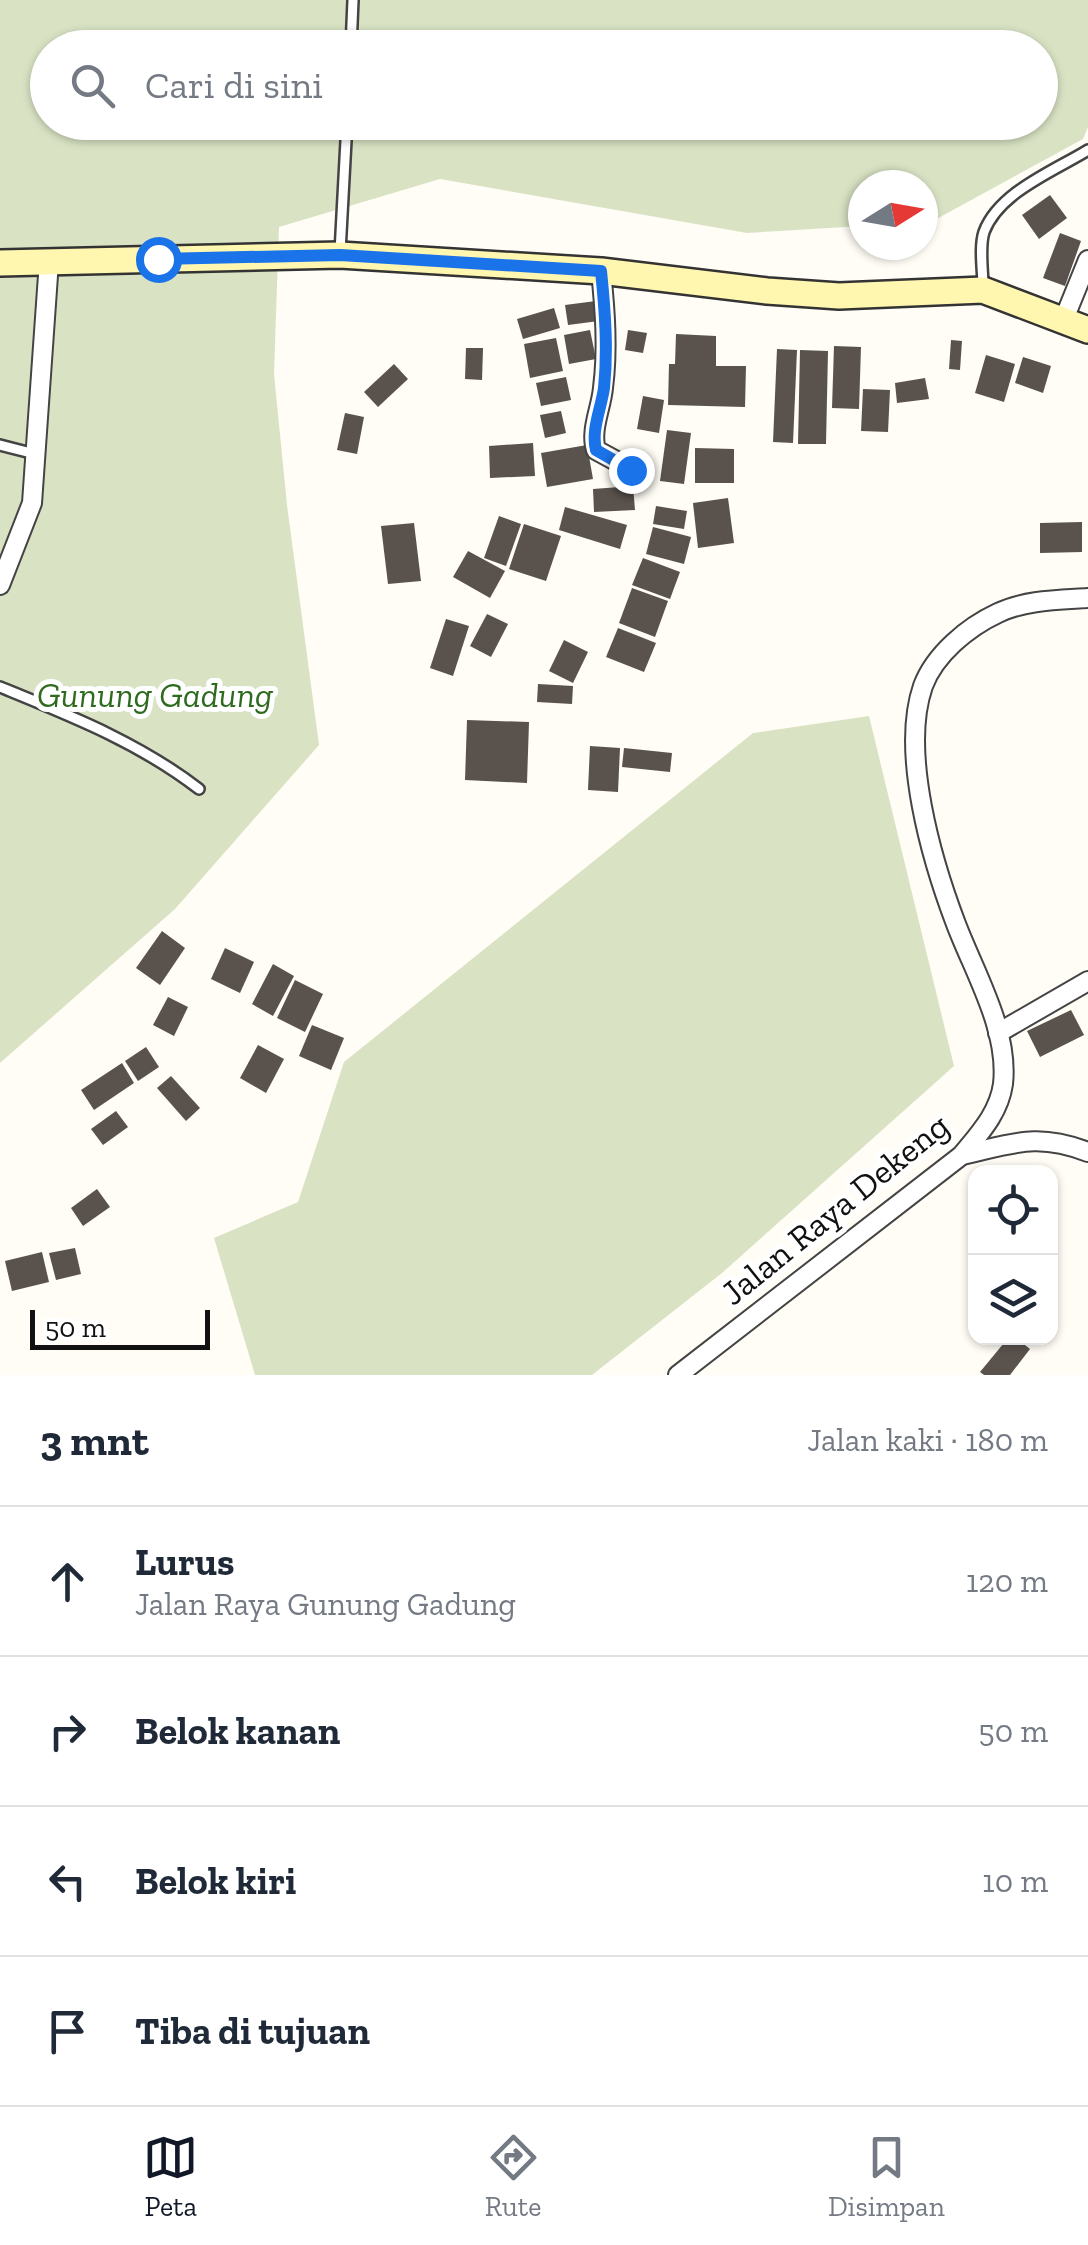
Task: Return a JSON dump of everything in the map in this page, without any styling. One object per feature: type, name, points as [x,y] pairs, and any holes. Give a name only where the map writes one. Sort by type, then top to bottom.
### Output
[{"type":"street","points":[[0,263],[340,255],[601,271],[839,296],[983,290],[1088,330]]},
{"type":"street","points":[[1064,319],[1088,260]]},
{"type":"street","points":[[0,585],[32,503],[49,262]]},
{"type":"street","points":[[601,271],[606,322],[604,389],[593,440],[596,450],[631,470]]},
{"type":"street","name":"Jalan Raya Dekeng","points":[[680,1374],[962,1156],[995,1112],[1003,1061],[998,1032],[936,861],[915,745],[917,710],[924,683],[934,666],[948,648],[976,625],[1000,611],[1024,605],[1088,598]]},
{"type":"street","points":[[998,1032],[1088,980]]},
{"type":"street","points":[[962,1156],[1010,1142],[1048,1140],[1088,1152]]},
{"type":"lane","points":[[352,30],[353,0]]},
{"type":"lane","points":[[340,255],[346,140]]},
{"type":"lane","points":[[983,290],[983,236],[991,219],[1016,194],[1088,150]]},
{"type":"lane","points":[[0,444],[38,455]]},
{"type":"lane","points":[[0,688],[120,736],[200,789]]},
{"type":"green space","name":"Gunung Gadung","points":[[0,0],[1088,0],[1088,127],[1083,139],[938,218],[938,170],[848,170],[848,227],[747,233],[440,179],[279,227],[274,374],[319,745],[175,909],[0,1063]]},
{"type":"green space","points":[[869,716],[954,1066],[722,1273],[592,1375],[255,1375],[214,1238],[298,1202],[344,1062],[753,733]]},
{"type":"building","points":[[1050,195],[1067,218],[1039,239],[1022,215]]},
{"type":"building","points":[[1060,233],[1081,241],[1065,286],[1043,278]]},
{"type":"building","points":[[596,301],[599,321],[568,325],[565,305]]},
{"type":"building","points":[[554,308],[560,328],[523,339],[517,319]]},
{"type":"building","points":[[590,330],[596,359],[569,364],[564,335]]},
{"type":"building","points":[[628,330],[647,333],[643,353],[625,350]]},
{"type":"building","points":[[676,334],[716,336],[716,366],[746,366],[745,407],[668,405],[669,364],[675,364]]},
{"type":"building","points":[[556,338],[563,371],[530,378],[524,344]]},
{"type":"building","points":[[951,340],[962,341],[960,370],[949,369]]},
{"type":"building","points":[[834,346],[861,347],[859,409],[832,408]]},
{"type":"building","points":[[466,348],[483,348],[482,380],[465,379]]},
{"type":"building","points":[[777,349],[797,350],[793,443],[773,442]]},
{"type":"building","points":[[800,350],[828,351],[826,444],[798,444]]},
{"type":"building","points":[[986,355],[1015,364],[1004,402],[975,393]]},
{"type":"building","points":[[1023,357],[1051,366],[1043,393],[1015,383]]},
{"type":"building","points":[[394,364],[408,379],[378,407],[364,392]]},
{"type":"building","points":[[566,377],[571,400],[541,406],[536,383]]},
{"type":"building","points":[[925,378],[929,399],[897,403],[895,383]]},
{"type":"building","points":[[863,389],[890,390],[888,432],[861,431]]},
{"type":"building","points":[[643,396],[664,400],[659,433],[637,429]]},
{"type":"building","points":[[561,411],[566,433],[545,438],[540,415]]},
{"type":"building","points":[[345,413],[364,417],[357,454],[337,450]]},
{"type":"building","points":[[667,430],[691,433],[684,484],[660,481]]},
{"type":"building","points":[[533,443],[535,476],[490,478],[489,446]]},
{"type":"building","points":[[587,445],[593,479],[547,487],[541,453]]},
{"type":"building","points":[[695,448],[734,449],[734,483],[695,483]]},
{"type":"building","points":[[633,486],[635,510],[594,512],[593,489]]},
{"type":"building","points":[[728,498],[734,543],[698,548],[693,503]]},
{"type":"building","points":[[656,506],[687,511],[684,529],[653,524]]},
{"type":"building","points":[[565,507],[627,525],[620,549],[559,530]]},
{"type":"building","points":[[499,516],[521,524],[506,566],[484,558]]},
{"type":"building","points":[[1082,522],[1082,552],[1040,553],[1040,523]]},
{"type":"building","points":[[414,523],[421,581],[388,584],[381,526]]},
{"type":"building","points":[[524,524],[561,536],[546,581],[509,569]]},
{"type":"building","points":[[653,527],[691,537],[684,564],[646,554]]},
{"type":"building","points":[[468,551],[505,571],[490,598],[453,577]]},
{"type":"building","points":[[643,558],[680,572],[670,599],[632,585]]},
{"type":"building","points":[[632,588],[668,601],[655,637],[619,623]]},
{"type":"building","points":[[487,614],[508,624],[491,657],[470,646]]},
{"type":"building","points":[[446,619],[469,626],[453,676],[430,668]]},
{"type":"building","points":[[618,628],[656,643],[644,672],[606,657]]},
{"type":"building","points":[[564,640],[588,652],[573,683],[549,671]]},
{"type":"building","points":[[538,684],[573,686],[572,704],[537,702]]},
{"type":"building","points":[[467,720],[529,722],[527,783],[465,780]]},
{"type":"building","points":[[590,746],[620,748],[618,792],[588,790]]},
{"type":"building","points":[[624,748],[672,753],[670,772],[622,767]]},
{"type":"building","points":[[162,931],[185,948],[160,985],[136,968]]},
{"type":"building","points":[[225,948],[254,962],[240,993],[211,979]]},
{"type":"building","points":[[273,964],[294,976],[273,1016],[252,1004]]},
{"type":"building","points":[[295,980],[323,994],[305,1032],[277,1018]]},
{"type":"building","points":[[168,997],[188,1007],[174,1036],[153,1025]]},
{"type":"building","points":[[1071,1010],[1084,1035],[1040,1057],[1027,1031]]},
{"type":"building","points":[[312,1025],[344,1038],[331,1070],[299,1056]]},
{"type":"building","points":[[258,1045],[284,1059],[266,1093],[240,1078]]},
{"type":"building","points":[[146,1047],[159,1067],[138,1081],[125,1061]]},
{"type":"building","points":[[122,1063],[134,1083],[94,1110],[81,1090]]},
{"type":"building","points":[[171,1076],[200,1108],[186,1121],[157,1088]]},
{"type":"building","points":[[116,1111],[128,1127],[103,1145],[91,1129]]},
{"type":"building","points":[[97,1189],[110,1207],[83,1226],[71,1208]]},
{"type":"building","points":[[75,1248],[81,1274],[56,1280],[49,1253]]},
{"type":"building","points":[[42,1252],[49,1282],[12,1291],[5,1261]]},
{"type":"building","points":[[1002,1345],[1025,1345],[1030,1349],[1010,1375],[980,1372]]},
{"type":"route","points":[[158,259],[340,255],[601,271],[606,322],[604,389],[593,440],[596,450],[631,470]]}]
